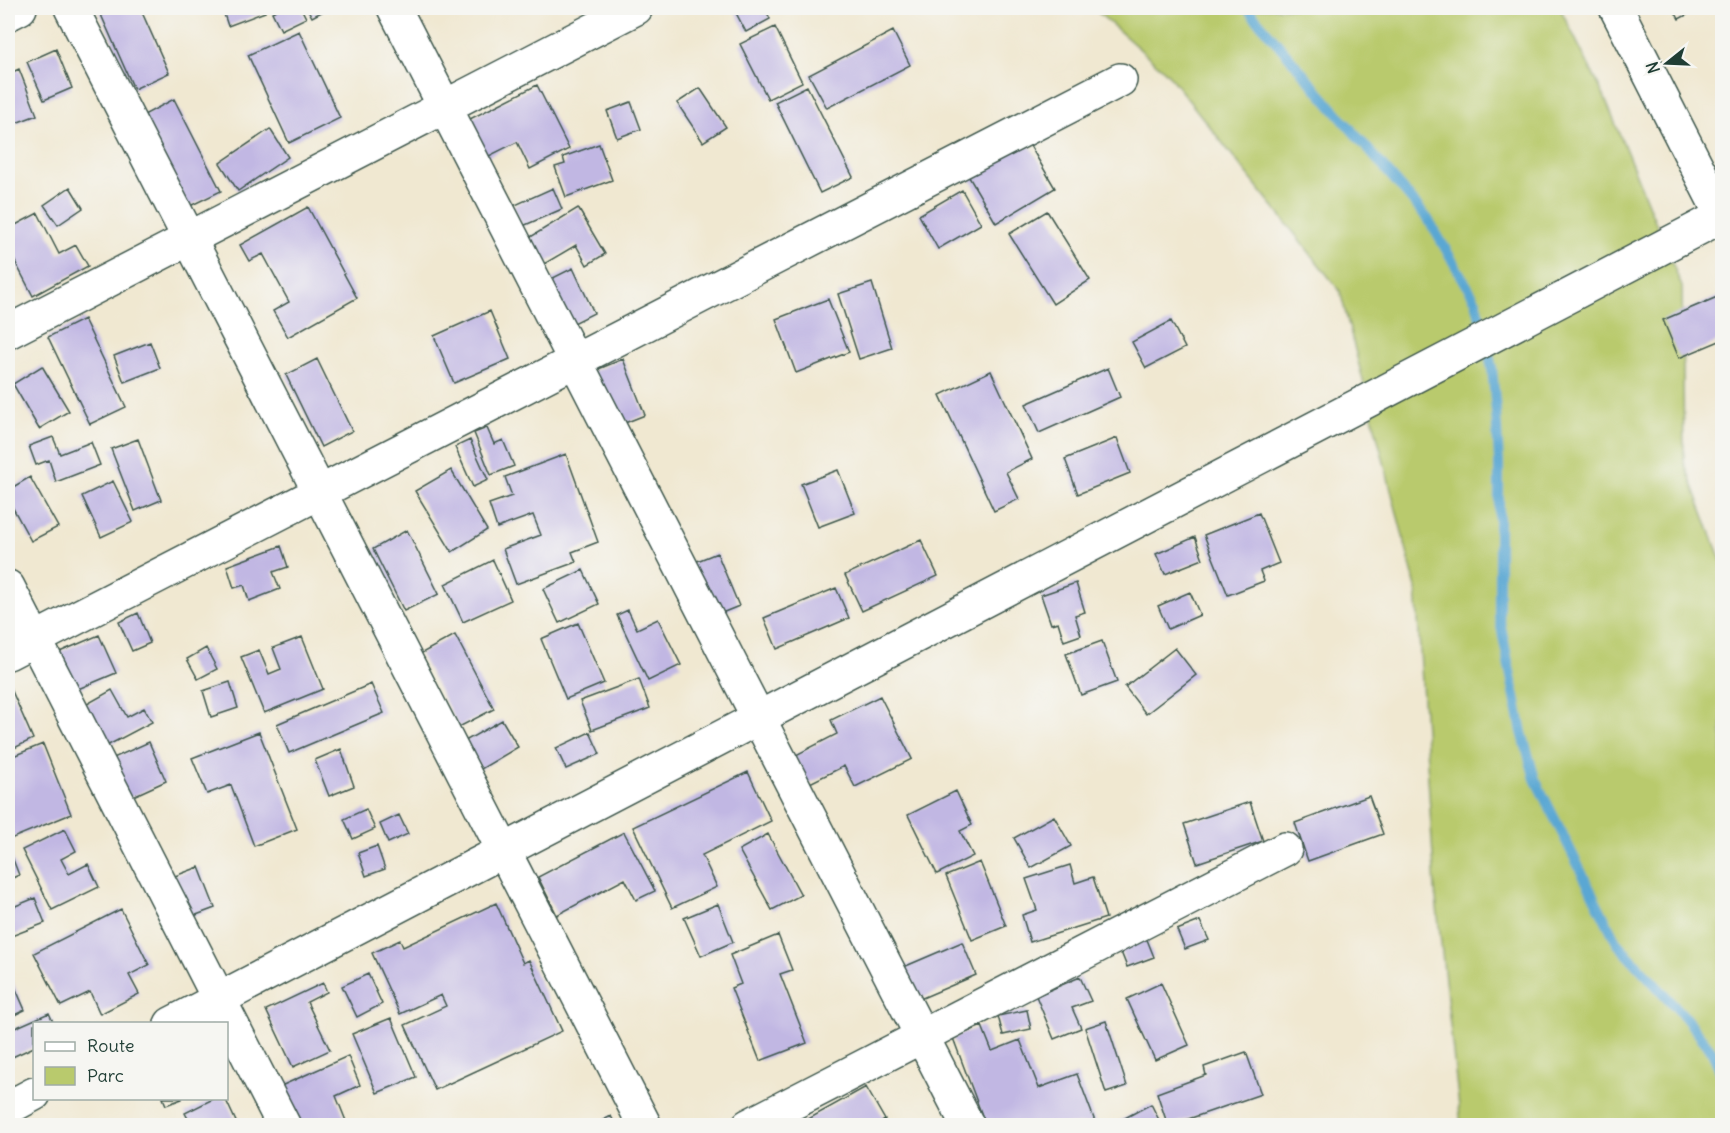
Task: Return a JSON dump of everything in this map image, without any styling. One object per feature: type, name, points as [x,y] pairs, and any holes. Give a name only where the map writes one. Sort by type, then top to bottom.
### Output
[{"type":"street","points":[[8,14],[20,8]]},
{"type":"street","points":[[71,8],[645,1125]]},
{"type":"street","points":[[394,8],[968,1125]]},
{"type":"street","points":[[8,332],[636,8]]},
{"type":"street","points":[[173,1022],[760,719],[1722,216],[1616,8]]},
{"type":"street","points":[[21,647],[1119,80]]},
{"type":"street","points":[[8,587],[21,647],[219,999],[284,1125]]},
{"type":"street","points":[[748,1125],[1285,849]]},
{"type":"street","points":[[8,1108],[33,1095]]},
{"type":"green space","points":[[1093,8],[1560,8],[1604,96],[1682,287],[1684,462],[1722,563],[1722,1125],[1461,1125],[1435,889],[1416,587],[1340,291],[1167,73]]},
{"type":"building","points":[[98,8],[140,8],[169,73],[134,89]]},
{"type":"building","points":[[222,8],[263,8],[265,12],[228,26]]},
{"type":"building","points":[[280,8],[301,8],[306,18],[281,30],[272,12]]},
{"type":"building","points":[[307,8],[329,8],[312,17]]},
{"type":"building","points":[[742,8],[765,8],[770,19],[746,32],[735,11]]},
{"type":"building","points":[[1673,8],[1700,8],[1679,19]]},
{"type":"building","points":[[775,27],[802,82],[768,99],[740,44]]},
{"type":"building","points":[[299,31],[340,118],[289,143],[248,55]]},
{"type":"building","points":[[893,31],[910,65],[827,108],[809,75]]},
{"type":"building","points":[[56,49],[72,88],[44,100],[27,62]]},
{"type":"building","points":[[19,69],[37,115],[8,126],[8,74]]},
{"type":"building","points":[[537,85],[569,149],[530,169],[517,142],[477,162],[458,125]]},
{"type":"building","points":[[807,86],[853,177],[820,193],[775,102]]},
{"type":"building","points":[[700,88],[726,127],[703,142],[677,103]]},
{"type":"building","points":[[174,99],[221,191],[188,207],[142,116]]},
{"type":"building","points":[[631,102],[641,129],[617,138],[607,111]]},
{"type":"building","points":[[270,129],[288,157],[238,191],[220,163]]},
{"type":"building","points":[[1025,137],[1055,188],[996,223],[966,172]]},
{"type":"building","points":[[599,144],[612,180],[566,197],[555,167],[565,164],[563,157]]},
{"type":"building","points":[[70,187],[83,208],[58,225],[44,205]]},
{"type":"building","points":[[553,188],[562,209],[523,226],[513,206]]},
{"type":"building","points":[[962,190],[981,224],[938,249],[919,215]]},
{"type":"building","points":[[308,207],[357,298],[288,337],[273,311],[289,302],[263,254],[249,261],[240,245]]},
{"type":"building","points":[[578,208],[605,254],[587,265],[576,245],[539,267],[524,241]]},
{"type":"building","points":[[1047,211],[1090,280],[1053,304],[1009,234]]},
{"type":"building","points":[[38,213],[59,254],[76,245],[88,266],[33,296],[8,248],[8,229]]},
{"type":"building","points":[[573,268],[594,313],[566,327],[545,282]]},
{"type":"building","points":[[8,276],[14,291],[8,294]]},
{"type":"building","points":[[872,283],[892,348],[859,359],[838,294]]},
{"type":"building","points":[[1722,295],[1722,340],[1679,358],[1663,320]]},
{"type":"building","points":[[828,299],[849,352],[796,373],[776,319]]},
{"type":"building","points":[[490,311],[510,359],[454,383],[434,336]]},
{"type":"building","points":[[84,319],[126,407],[90,424],[48,337]]},
{"type":"building","points":[[1171,321],[1185,348],[1146,368],[1132,342]]},
{"type":"building","points":[[150,342],[160,368],[124,382],[114,356]]},
{"type":"building","points":[[317,359],[352,431],[321,447],[286,375]]},
{"type":"building","points":[[623,359],[645,415],[607,430],[584,375]]},
{"type":"building","points":[[42,366],[69,411],[39,429],[13,384]]},
{"type":"building","points":[[1108,368],[1120,397],[1039,433],[1026,404]]},
{"type":"building","points":[[991,371],[1032,459],[1006,472],[1019,499],[994,511],[940,395]]},
{"type":"building","points":[[487,428],[494,444],[503,440],[514,466],[491,475],[474,433]]},
{"type":"building","points":[[53,437],[60,454],[91,442],[100,465],[56,482],[49,460],[36,465],[29,446]]},
{"type":"building","points":[[1117,438],[1130,473],[1078,494],[1065,459]]},
{"type":"building","points":[[138,439],[161,500],[135,511],[111,449]]},
{"type":"building","points":[[470,440],[488,480],[473,487],[455,447]]},
{"type":"building","points":[[566,454],[598,542],[572,552],[576,562],[516,584],[503,549],[541,535],[533,515],[497,528],[489,504],[512,496],[505,477]]},
{"type":"building","points":[[451,470],[487,530],[452,552],[415,491]]},
{"type":"building","points":[[838,470],[855,513],[818,527],[801,484]]},
{"type":"building","points":[[30,477],[58,527],[31,541],[8,499],[8,490]]},
{"type":"building","points":[[113,481],[133,522],[101,537],[82,496]]},
{"type":"building","points":[[1259,513],[1279,563],[1260,571],[1264,581],[1228,595],[1204,535]]},
{"type":"building","points":[[407,530],[439,594],[404,611],[373,549]]},
{"type":"building","points":[[1195,537],[1203,559],[1165,574],[1156,554]]},
{"type":"building","points":[[921,540],[938,576],[862,611],[845,575]]},
{"type":"building","points":[[281,546],[288,567],[273,572],[280,589],[249,601],[244,585],[234,588],[227,566]]},
{"type":"building","points":[[717,553],[739,606],[702,621],[680,568]]},
{"type":"building","points":[[493,560],[511,600],[463,622],[445,584]]},
{"type":"building","points":[[583,570],[599,604],[559,623],[543,589]]},
{"type":"building","points":[[1076,583],[1085,612],[1075,615],[1081,635],[1064,641],[1058,622],[1051,624],[1041,595]]},
{"type":"building","points":[[836,588],[849,618],[777,649],[764,618]]},
{"type":"building","points":[[1190,592],[1200,615],[1168,629],[1158,606]]},
{"type":"building","points":[[628,610],[637,629],[658,619],[681,665],[648,681],[617,615]]},
{"type":"building","points":[[138,613],[150,643],[132,651],[119,622]]},
{"type":"building","points":[[578,623],[604,683],[566,699],[541,639]]},
{"type":"building","points":[[99,635],[116,673],[71,692],[55,654]]},
{"type":"building","points":[[455,635],[494,709],[459,727],[420,654]]},
{"type":"building","points":[[302,637],[323,689],[264,713],[241,657],[259,650],[269,674],[281,669],[273,648]]},
{"type":"building","points":[[1102,641],[1117,682],[1081,695],[1066,654]]},
{"type":"building","points":[[206,648],[217,669],[198,679],[187,659]]},
{"type":"building","points":[[1175,648],[1196,675],[1146,714],[1125,687]]},
{"type":"building","points":[[639,679],[650,708],[592,730],[580,701]]},
{"type":"building","points":[[8,682],[33,739],[8,751]]},
{"type":"building","points":[[230,682],[238,708],[211,717],[203,691]]},
{"type":"building","points":[[371,684],[384,713],[289,753],[277,724]]},
{"type":"building","points":[[112,690],[127,717],[144,708],[152,722],[101,749],[80,708]]},
{"type":"building","points":[[880,696],[912,759],[855,787],[844,766],[808,784],[794,756],[837,734],[831,720]]},
{"type":"building","points":[[502,720],[518,747],[481,769],[465,741]]},
{"type":"building","points":[[259,732],[297,829],[254,846],[231,785],[207,794],[192,758]]},
{"type":"building","points":[[590,732],[600,754],[566,769],[556,748]]},
{"type":"building","points":[[149,742],[166,781],[118,803],[100,764]]},
{"type":"building","points":[[43,744],[71,814],[8,840],[8,758]]},
{"type":"building","points":[[341,749],[354,786],[329,796],[315,760]]},
{"type":"building","points":[[748,772],[771,821],[702,855],[717,887],[672,908],[633,827]]},
{"type":"building","points":[[956,791],[972,825],[960,831],[973,856],[937,874],[908,815]]},
{"type":"building","points":[[1369,796],[1383,834],[1308,861],[1295,823]]},
{"type":"building","points":[[1250,802],[1263,841],[1197,863],[1184,824]]},
{"type":"building","points":[[366,809],[375,829],[353,839],[344,819]]},
{"type":"building","points":[[399,815],[408,834],[388,843],[380,824]]},
{"type":"building","points":[[1054,816],[1071,846],[1031,868],[1014,838]]},
{"type":"building","points":[[65,829],[76,851],[61,859],[69,874],[88,864],[99,887],[52,910],[22,850]]},
{"type":"building","points":[[624,832],[655,891],[636,900],[625,879],[557,915],[538,877]]},
{"type":"building","points":[[768,834],[801,895],[772,910],[739,850]]},
{"type":"building","points":[[377,846],[385,869],[366,876],[358,853]]},
{"type":"building","points":[[12,857],[19,875],[8,880],[8,859]]},
{"type":"building","points":[[980,862],[1006,926],[972,940],[946,876]]},
{"type":"building","points":[[1070,865],[1075,883],[1093,877],[1106,918],[1030,942],[1022,915],[1037,910],[1026,879]]},
{"type":"building","points":[[199,867],[215,908],[175,923],[159,882]]},
{"type":"building","points":[[35,898],[45,923],[9,937],[8,909]]},
{"type":"building","points":[[496,903],[523,963],[529,960],[562,1031],[435,1090],[405,1025],[446,1006],[441,995],[400,1014],[372,953],[400,940],[403,947]]},
{"type":"building","points":[[718,904],[733,942],[701,956],[684,918]]},
{"type":"building","points":[[121,909],[149,965],[129,975],[139,994],[100,1014],[90,992],[61,1006],[34,953]]},
{"type":"building","points":[[1200,921],[1209,940],[1185,949],[1177,930]]},
{"type":"building","points":[[778,935],[792,970],[780,974],[807,1043],[760,1061],[731,988],[741,984],[730,955]]},
{"type":"building","points":[[1146,937],[1154,957],[1127,967],[1119,947]]},
{"type":"building","points":[[962,942],[976,975],[913,1002],[899,969]]},
{"type":"building","points":[[8,971],[25,1010],[8,1018]]},
{"type":"building","points":[[368,974],[382,1004],[357,1017],[342,986]]},
{"type":"building","points":[[1080,977],[1091,1001],[1072,1008],[1081,1028],[1054,1039],[1036,996]]},
{"type":"building","points":[[323,983],[327,992],[307,1002],[330,1050],[293,1067],[266,1010]]},
{"type":"building","points":[[1161,983],[1189,1045],[1155,1060],[1127,999]]},
{"type":"building","points":[[1027,1010],[1031,1029],[1003,1035],[998,1016]]},
{"type":"building","points":[[49,1013],[53,1022],[33,1022],[33,1047],[8,1059],[8,1031]]},
{"type":"building","points":[[391,1018],[416,1077],[377,1093],[352,1034]]},
{"type":"building","points":[[1106,1021],[1127,1086],[1106,1093],[1085,1028]]},
{"type":"building","points":[[982,1026],[992,1051],[1020,1040],[1039,1088],[1077,1074],[1096,1124],[986,1126],[953,1038]]},
{"type":"building","points":[[1246,1052],[1261,1094],[1168,1126],[1157,1093],[1206,1075],[1204,1067]]},
{"type":"building","points":[[348,1056],[360,1085],[336,1096],[348,1126],[287,1126],[272,1090]]},
{"type":"building","points":[[866,1087],[885,1120],[875,1126],[805,1126],[803,1122]]},
{"type":"building","points":[[164,1100],[179,1100],[166,1105]]},
{"type":"building","points":[[211,1100],[226,1100],[238,1126],[192,1126],[185,1113]]},
{"type":"building","points":[[1151,1104],[1162,1126],[1110,1126]]},
{"type":"building","points":[[611,1116],[616,1126],[592,1126]]},
{"type":"waterway","points":[[1247,8],[1428,219],[1476,301],[1492,368],[1496,411],[1499,462],[1499,616],[1522,732],[1535,779],[1617,943],[1684,1016],[1712,1051],[1722,1076]]}]
